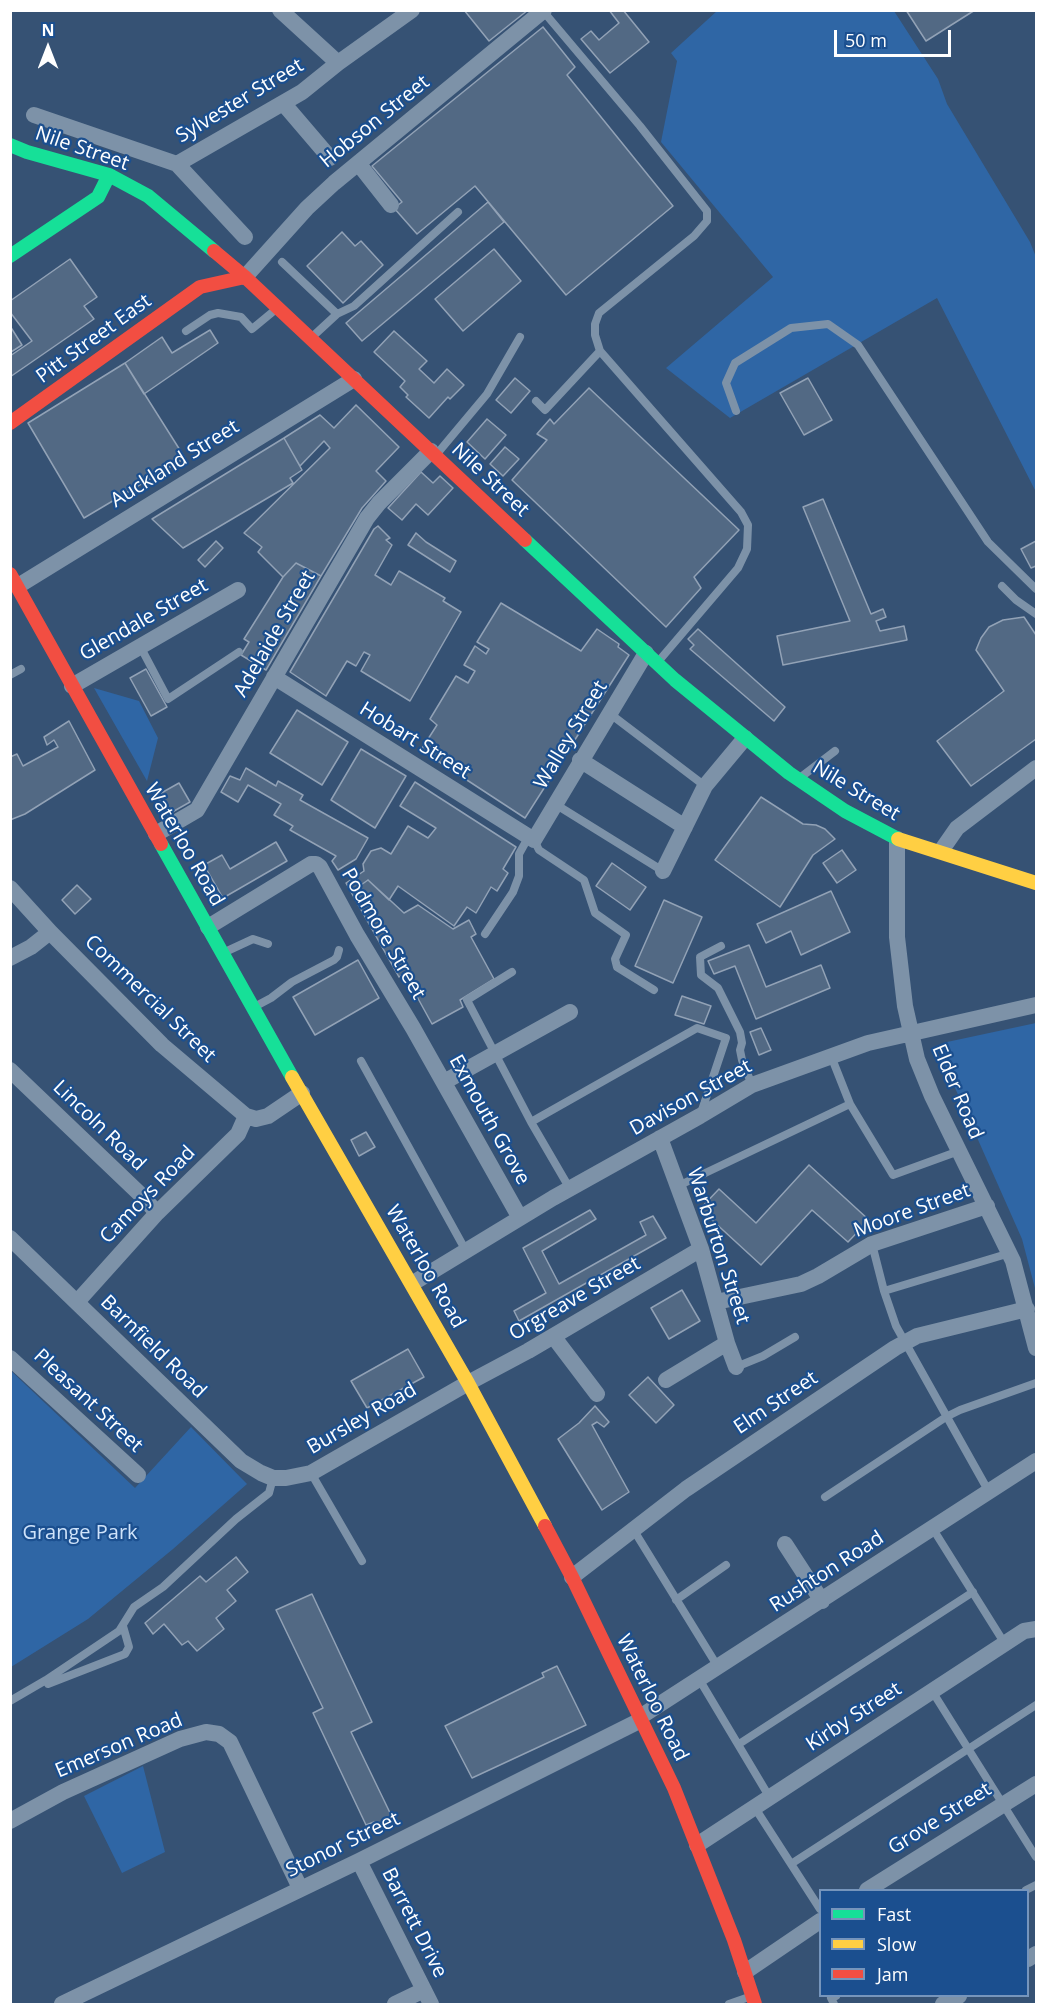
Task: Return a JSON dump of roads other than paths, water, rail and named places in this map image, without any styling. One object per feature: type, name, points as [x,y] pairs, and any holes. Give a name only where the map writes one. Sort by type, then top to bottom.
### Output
[{"type":"main road","name":"Nile Street","points":[[10,145],[109,175],[142,192],[245,276],[651,658],[745,738],[798,779],[845,811],[897,839],[941,851],[1036,883]]},
{"type":"main road","points":[[10,256],[98,197],[109,175]]},
{"type":"main road","name":"Pitt Street East","points":[[200,287],[210,270],[213,251]]},
{"type":"main road","name":"Pitt Street East","points":[[10,423],[200,287],[245,276]]},
{"type":"main road","name":"Waterloo Road","points":[[14,580],[253,1008],[468,1383],[572,1577],[674,1788],[745,1972],[753,2000]]},
{"type":"street","points":[[280,10],[338,63]]},
{"type":"street","name":"Sylvester Street","points":[[177,164],[302,92],[412,10]]},
{"type":"street","name":"Hobson Street","points":[[245,276],[307,208],[334,183],[543,11]]},
{"type":"street","points":[[283,103],[330,158]]},
{"type":"street","points":[[34,115],[177,164],[245,237]]},
{"type":"street","points":[[358,163],[391,205]]},
{"type":"street","name":"Auckland Street","points":[[14,580],[354,379]]},
{"type":"street","name":"Adelaide Street","points":[[156,834],[197,810],[367,518],[379,503],[434,453]]},
{"type":"street","name":"Glendale Street","points":[[72,686],[238,590]]},
{"type":"street","name":"Walley Street","points":[[531,838],[555,803],[609,713],[651,658]]},
{"type":"street","name":"Hobart Street","points":[[274,677],[531,838]]},
{"type":"street","points":[[663,871],[705,786],[745,738]]},
{"type":"street","points":[[580,759],[685,827]]},
{"type":"street","points":[[941,851],[957,828],[1036,768]]},
{"type":"street","name":"Elder Road","points":[[897,839],[897,937],[905,1006],[917,1059],[932,1096],[1014,1264],[1036,1348]]},
{"type":"street","name":"Podmore Street","points":[[208,927],[273,886],[311,864],[316,864],[320,867],[357,935],[417,1034]]},
{"type":"street","name":"Commercial Street","points":[[10,888],[50,932],[162,1045],[246,1116]]},
{"type":"street","points":[[10,958],[31,947],[50,932]]},
{"type":"street","name":"Davison Street","points":[[412,1283],[520,1218],[752,1085],[868,1043],[1036,1005]]},
{"type":"street","points":[[444,1082],[570,1012]]},
{"type":"street","name":"Exmouth Grove","points":[[417,1034],[520,1218]]},
{"type":"street","name":"Lincoln Road","points":[[10,1070],[142,1196],[157,1214]]},
{"type":"street","points":[[246,1116],[256,1119],[268,1116],[302,1093]]},
{"type":"street","name":"Camoys Road","points":[[77,1302],[157,1214],[238,1134],[246,1116]]},
{"type":"street","name":"Warburton Street","points":[[660,1138],[701,1250],[736,1367]]},
{"type":"street","name":"Moore Street","points":[[716,1302],[801,1284],[872,1244],[987,1206]]},
{"type":"street","name":"Barnfield Road","points":[[10,1238],[240,1461],[273,1478]]},
{"type":"street","name":"Orgreave Street","points":[[468,1383],[701,1250]]},
{"type":"street","name":"Elm Street","points":[[572,1577],[686,1488],[905,1342],[917,1336],[1027,1308]]},
{"type":"street","points":[[553,1336],[597,1394]]},
{"type":"street","points":[[666,1380],[727,1343]]},
{"type":"street","name":"Pleasant Street","points":[[10,1358],[138,1475]]},
{"type":"street","name":"Bursley Road","points":[[273,1478],[311,1473],[468,1383]]},
{"type":"street","name":"Rushton Road","points":[[641,1719],[1036,1461]]},
{"type":"street","points":[[785,1544],[822,1601]]},
{"type":"street","name":"Kirby Street","points":[[697,1845],[1024,1631],[1036,1629]]},
{"type":"street","name":"Stonor Street","points":[[62,2004],[359,1861],[641,1719]]},
{"type":"street","name":"Emerson Road","points":[[10,1821],[63,1792],[180,1739],[206,1732],[219,1734],[230,1742],[300,1888]]},
{"type":"street","name":"Grove Street","points":[[869,1889],[1036,1784]]},
{"type":"street","name":"Barrett Drive","points":[[359,1861],[427,1997]]},
{"type":"street","points":[[745,1972],[819,1922]]},
{"type":"street","points":[[395,2004],[427,1997]]},
{"type":"lane","points":[[543,11],[640,126],[707,211],[707,221],[694,236],[599,313],[595,324],[595,335],[600,351],[741,512],[748,525],[747,549],[738,568],[651,658]]},
{"type":"lane","points":[[311,338],[337,314],[354,306],[458,212]]},
{"type":"lane","points":[[282,262],[337,314]]},
{"type":"lane","points":[[186,331],[218,312],[241,317],[252,328],[278,307]]},
{"type":"lane","points":[[736,411],[726,384],[735,363],[790,328],[828,324],[858,345],[988,542],[1036,589]]},
{"type":"lane","points":[[434,453],[487,394],[520,337]]},
{"type":"lane","points":[[536,401],[545,410],[600,351]]},
{"type":"lane","points":[[1002,586],[1016,600],[1036,614]]},
{"type":"lane","points":[[140,646],[168,699],[239,652]]},
{"type":"lane","points":[[10,675],[21,669]]},
{"type":"lane","points":[[609,713],[705,786]]},
{"type":"lane","points":[[798,779],[835,752]]},
{"type":"lane","points":[[555,803],[663,871]]},
{"type":"lane","points":[[485,934],[513,892],[519,876],[518,858],[531,838],[539,850],[584,880],[595,913],[626,935],[615,959],[617,967],[654,990]]},
{"type":"lane","points":[[222,953],[253,939],[268,944]]},
{"type":"lane","points":[[721,946],[700,957],[701,975],[718,988],[740,1032],[742,1060],[752,1085]]},
{"type":"lane","points":[[253,1008],[292,982],[334,960],[339,950]]},
{"type":"lane","points":[[512,972],[466,1000],[531,1122],[563,1193]]},
{"type":"lane","points":[[531,1122],[697,1028],[726,1038],[700,1116]]},
{"type":"lane","points":[[831,1056],[850,1104],[893,1175],[959,1151]]},
{"type":"lane","points":[[361,1061],[466,1251]]},
{"type":"lane","points":[[678,1186],[850,1104]]},
{"type":"lane","points":[[872,1244],[884,1292],[896,1326],[989,1492]]},
{"type":"lane","points":[[884,1292],[1014,1264]]},
{"type":"lane","points":[[736,1367],[763,1356],[795,1337]]},
{"type":"lane","points":[[825,1497],[946,1417],[1036,1383]]},
{"type":"lane","points":[[311,1473],[362,1561]]},
{"type":"lane","points":[[10,1701],[119,1631],[134,1607],[163,1587],[236,1519],[269,1493],[273,1478]]},
{"type":"lane","points":[[633,1528],[718,1667]]},
{"type":"lane","points":[[933,1529],[1005,1644]]},
{"type":"lane","points":[[676,1600],[726,1565]]},
{"type":"lane","points":[[739,1744],[973,1592]]},
{"type":"lane","points":[[46,1680],[48,1684],[125,1654],[129,1647],[123,1626]]},
{"type":"lane","points":[[699,1679],[770,1798]]},
{"type":"lane","points":[[932,1691],[1036,1857]]},
{"type":"lane","points":[[791,1864],[1036,1706]]},
{"type":"lane","points":[[755,1808],[819,1907]]},
{"type":"lane","points":[[729,2004],[753,2000]]},
{"type":"park label","name":"Grange Park","points":[[80,1533]]}]
